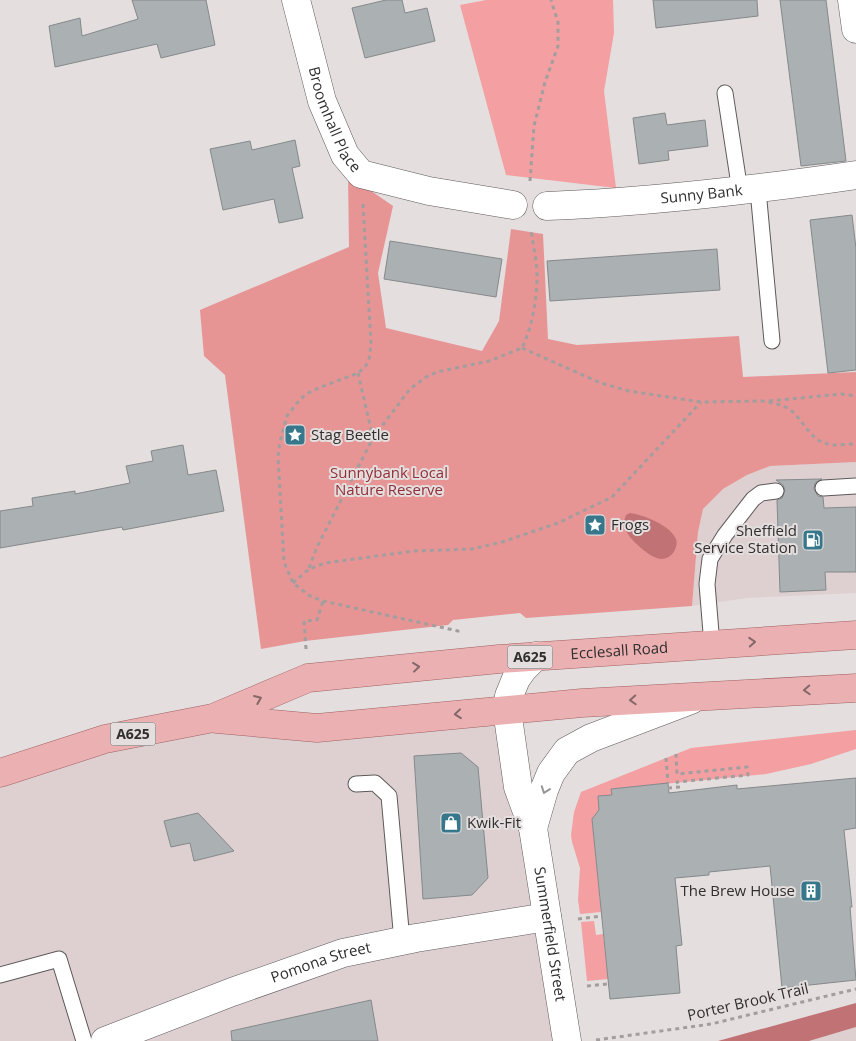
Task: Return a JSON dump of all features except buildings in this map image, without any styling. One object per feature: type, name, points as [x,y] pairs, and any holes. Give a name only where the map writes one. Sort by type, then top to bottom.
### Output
[{"type":"main road","name":"Ecclesall Road","points":[[0,773],[105,740],[213,718],[308,678],[455,662],[856,635]]},
{"type":"main road","name":"Ecclesall Road","points":[[213,718],[317,728],[582,703],[856,688]]},
{"type":"street","name":"Broomhall Place","points":[[296,0],[322,101],[345,155],[361,174],[428,191],[530,200]]},
{"type":"street","points":[[852,0],[856,29]]},
{"type":"street","name":"Sunny Bank","points":[[530,200],[611,204],[749,190],[856,175]]},
{"type":"street","name":"Summerfield Street","points":[[536,656],[516,679],[509,696],[507,710],[518,787],[533,828],[567,1041]]},
{"type":"street","name":"Ecclesall Road","points":[[574,745],[700,696]]},
{"type":"street","name":"Summerfield Street","points":[[533,828],[544,790],[552,773],[563,755],[574,745]]},
{"type":"street","name":"Pomona Street","points":[[120,1038],[232,992],[334,957],[402,941],[547,917]]},
{"type":"lane","points":[[724,93],[749,190],[772,341]]},
{"type":"lane","points":[[823,488],[856,486]]},
{"type":"lane","points":[[712,645],[708,584],[710,559],[725,535],[754,499],[761,493],[776,491]]},
{"type":"lane","points":[[356,784],[375,783],[389,796],[402,941]]},
{"type":"lane","points":[[0,975],[59,959],[84,1041]]},
{"type":"path","points":[[530,200],[534,126],[545,82],[558,46],[558,22],[552,0]]},
{"type":"path","points":[[361,174],[371,344],[369,360],[358,373],[321,386],[306,394],[287,416],[283,427],[278,457],[284,552],[288,573],[293,583],[310,596],[324,601],[458,631]]},
{"type":"path","points":[[293,583],[308,569],[317,547],[373,438],[410,389],[426,377],[437,372],[489,361],[522,348],[532,318],[537,276],[530,228]]},
{"type":"path","points":[[522,348],[610,386],[629,391],[701,402],[763,401],[841,394],[856,396]]},
{"type":"path","points":[[358,373],[373,438]]},
{"type":"path","points":[[763,401],[790,410],[812,436],[819,440],[833,445],[856,444]]},
{"type":"path","points":[[308,569],[325,564],[414,550],[472,549],[502,542],[558,523],[612,497],[701,402]]},
{"type":"path","points":[[306,649],[304,621],[317,620],[324,601]]},
{"type":"path","points":[[668,788],[680,787],[677,782],[748,775],[747,767],[676,774],[676,754]]},
{"type":"path","points":[[666,758],[668,783]]},
{"type":"path","name":"Porter Brook Trail","points":[[595,1040],[711,1024],[856,989]]},
{"type":"shaded area","points":[[486,0],[613,0],[614,33],[604,91],[616,188],[506,175],[460,5]]},
{"type":"shaded area","points":[[856,462],[856,593],[747,598],[692,606],[698,532],[703,508],[723,489],[747,475],[770,466]]},
{"type":"shaded area","points":[[630,513],[656,522],[673,534],[677,542],[671,555],[665,559],[657,558],[646,552],[635,542],[623,524],[626,515]]},
{"type":"shaded area","points":[[507,710],[567,1041],[0,1041],[0,773],[105,739]]},
{"type":"shaded area","points":[[856,730],[856,749],[811,764],[766,774],[612,789],[612,795],[598,796],[599,810],[592,819],[601,912],[580,914],[578,900],[580,868],[571,835],[574,812],[581,792],[691,748]]},
{"type":"shaded area","points":[[594,921],[596,935],[603,934],[608,979],[587,981],[581,922]]},
{"type":"shaded area","points":[[856,1003],[856,1027],[809,1041],[718,1041]]},
{"type":"shaded area","points":[[856,1027],[856,1041],[809,1041]]},
{"type":"green space","name":"Sunnybank Local Nature Reserve","points":[[348,175],[393,206],[378,273],[386,328],[482,351],[499,321],[511,229],[543,234],[548,339],[577,345],[739,336],[743,377],[856,372],[856,462],[770,466],[747,475],[723,489],[703,509],[698,532],[692,606],[526,618],[520,613],[453,620],[448,625],[305,641],[261,649],[225,375],[204,356],[200,310],[349,247]]},
{"type":"place","name":"Stag Beetle","points":[[295,435]]},
{"type":"place","name":"Frogs","points":[[595,525]]},
{"type":"place","name":"Sheffield Service Station","points":[[813,540]]},
{"type":"place","name":"Kwik-Fit","points":[[451,823]]},
{"type":"place","name":"The Brew House","points":[[811,891]]}]
